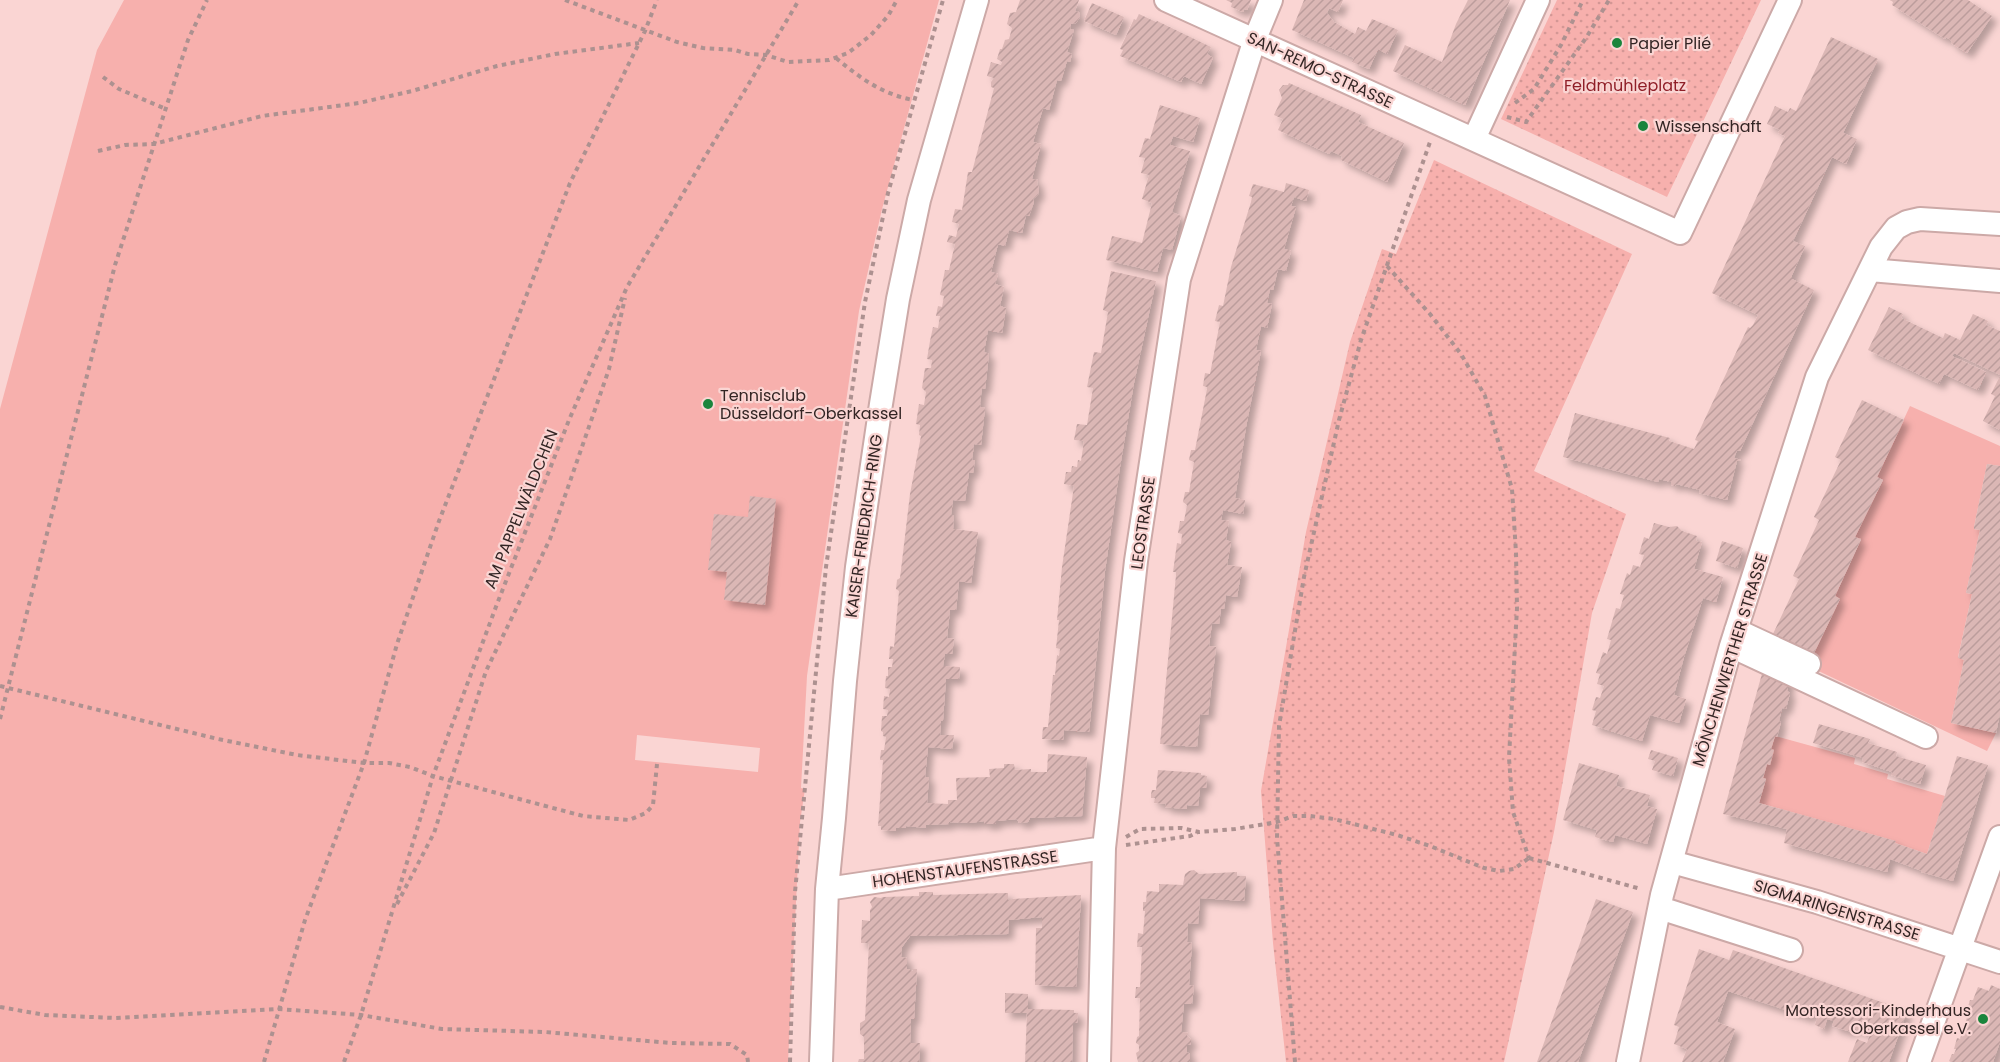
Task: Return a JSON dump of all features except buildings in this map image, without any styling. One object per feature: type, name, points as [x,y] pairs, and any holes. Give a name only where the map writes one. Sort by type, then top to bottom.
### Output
[{"type":"street","name":"KAISER-FRIEDRICH-RING","points":[[821,1062],[827,889],[857,567],[898,299],[919,200],[978,0]]},
{"type":"street","name":"SAN-REMO-STRASSE","points":[[1166,0],[1474,140]]},
{"type":"street","name":"LEOSTRASSE","points":[[1099,1062],[1104,848],[1136,561],[1179,279],[1255,39],[1271,0]]},
{"type":"street","points":[[1538,0],[1474,140],[1680,233],[1790,0]]},
{"type":"street","name":"MÖNCHENWERTHER STRASSE","points":[[1628,1062],[1660,908],[1734,638],[1818,377],[1881,247],[1896,228],[1920,219],[2000,224]]},
{"type":"street","points":[[1870,270],[2000,281]]},
{"type":"street","points":[[1734,638],[1809,664]]},
{"type":"street","points":[[1734,638],[1926,737]]},
{"type":"street","points":[[1919,1062],[2000,837]]},
{"type":"street","name":"HOHENSTAUFENSTRASSE","points":[[827,889],[1104,848]]},
{"type":"street","name":"SIGMARINGENSTRASSE","points":[[1672,862],[1817,902],[2000,962]]},
{"type":"street","points":[[1660,908],[1791,950]]},
{"type":"path","points":[[0,719],[112,276],[188,40],[207,0]]},
{"type":"path","points":[[565,0],[677,42],[703,48],[735,50],[788,62],[812,62],[848,53],[871,35],[897,0]]},
{"type":"path","points":[[264,1062],[304,920],[364,763],[397,644],[442,511],[570,183],[640,42],[657,0]]},
{"type":"path","name":"AM PAPPELWÄLDCHEN","points":[[344,1062],[362,1015],[433,776],[545,478],[627,287],[798,0]]},
{"type":"path","points":[[1583,0],[1561,45],[1533,89],[1500,115],[1526,122],[1610,0]]},
{"type":"path","points":[[98,151],[125,145],[154,144],[262,116],[358,103],[412,91],[508,63],[640,42]]},
{"type":"path","points":[[835,58],[879,90],[913,100]]},
{"type":"path","points":[[103,77],[119,89],[166,109]]},
{"type":"path","points":[[1295,1062],[1277,822],[1279,726],[1304,577],[1342,408],[1361,340],[1438,123]]},
{"type":"path","points":[[1387,266],[1430,314],[1461,354],[1485,396],[1512,489],[1517,609],[1509,758],[1513,812],[1529,858]]},
{"type":"path","points":[[392,912],[434,833],[486,671],[550,539],[609,369],[627,287]]},
{"type":"path","points":[[0,686],[218,739],[297,755],[410,767],[433,776],[583,816],[629,820],[646,813],[653,805],[657,764]]},
{"type":"path","points":[[1104,848],[1140,829],[1181,828],[1199,832],[1277,822],[1293,816],[1310,816],[1334,819],[1397,835],[1484,868],[1499,871],[1514,869],[1529,858]]},
{"type":"path","points":[[1104,848],[1190,836],[1199,832]]},
{"type":"path","points":[[1529,858],[1640,889]]},
{"type":"path","points":[[0,1007],[45,1015],[115,1018],[278,1009],[362,1015],[442,1029],[545,1032],[670,1043],[730,1044],[747,1055],[748,1062]]},
{"type":"green space","points":[[124,0],[939,0],[882,209],[859,311],[807,676],[801,788],[805,789],[800,822],[788,1062],[0,1062],[0,409],[97,50]],"holes":[[[637,735],[760,748],[758,772],[635,760]]]},
{"type":"green space","name":"Feldmühleplatz","points":[[1557,0],[1761,0],[1667,197],[1501,119]]},
{"type":"green space","points":[[1434,160],[1632,254],[1534,471],[1626,514],[1592,613],[1554,832],[1504,1062],[1286,1062],[1273,943],[1261,791],[1306,532],[1350,342],[1382,249],[1396,254]]},
{"type":"green space","points":[[1910,406],[2000,446],[2000,466],[1987,464],[1974,527],[1980,530],[1966,593],[1972,594],[1958,657],[1964,660],[1951,723],[1996,733],[1987,751],[1808,666],[1840,599],[1835,596],[1861,540],[1855,537],[1883,480],[1877,477]]},
{"type":"green space","points":[[1775,736],[1855,758],[1854,764],[1888,774],[1887,779],[1945,796],[1927,854],[1895,843],[1895,841],[1759,803],[1766,779],[1763,778],[1767,764],[1770,765]]},
{"type":"place","name":"Papier Plié","points":[[1617,43]]},
{"type":"place","name":"Wissenschaft","points":[[1643,126]]},
{"type":"place","name":"Tennisclub Düsseldorf-Oberkassel","points":[[708,404]]},
{"type":"place","name":"Montessori-Kinderhaus Oberkassel e.V.","points":[[1983,1019]]}]
